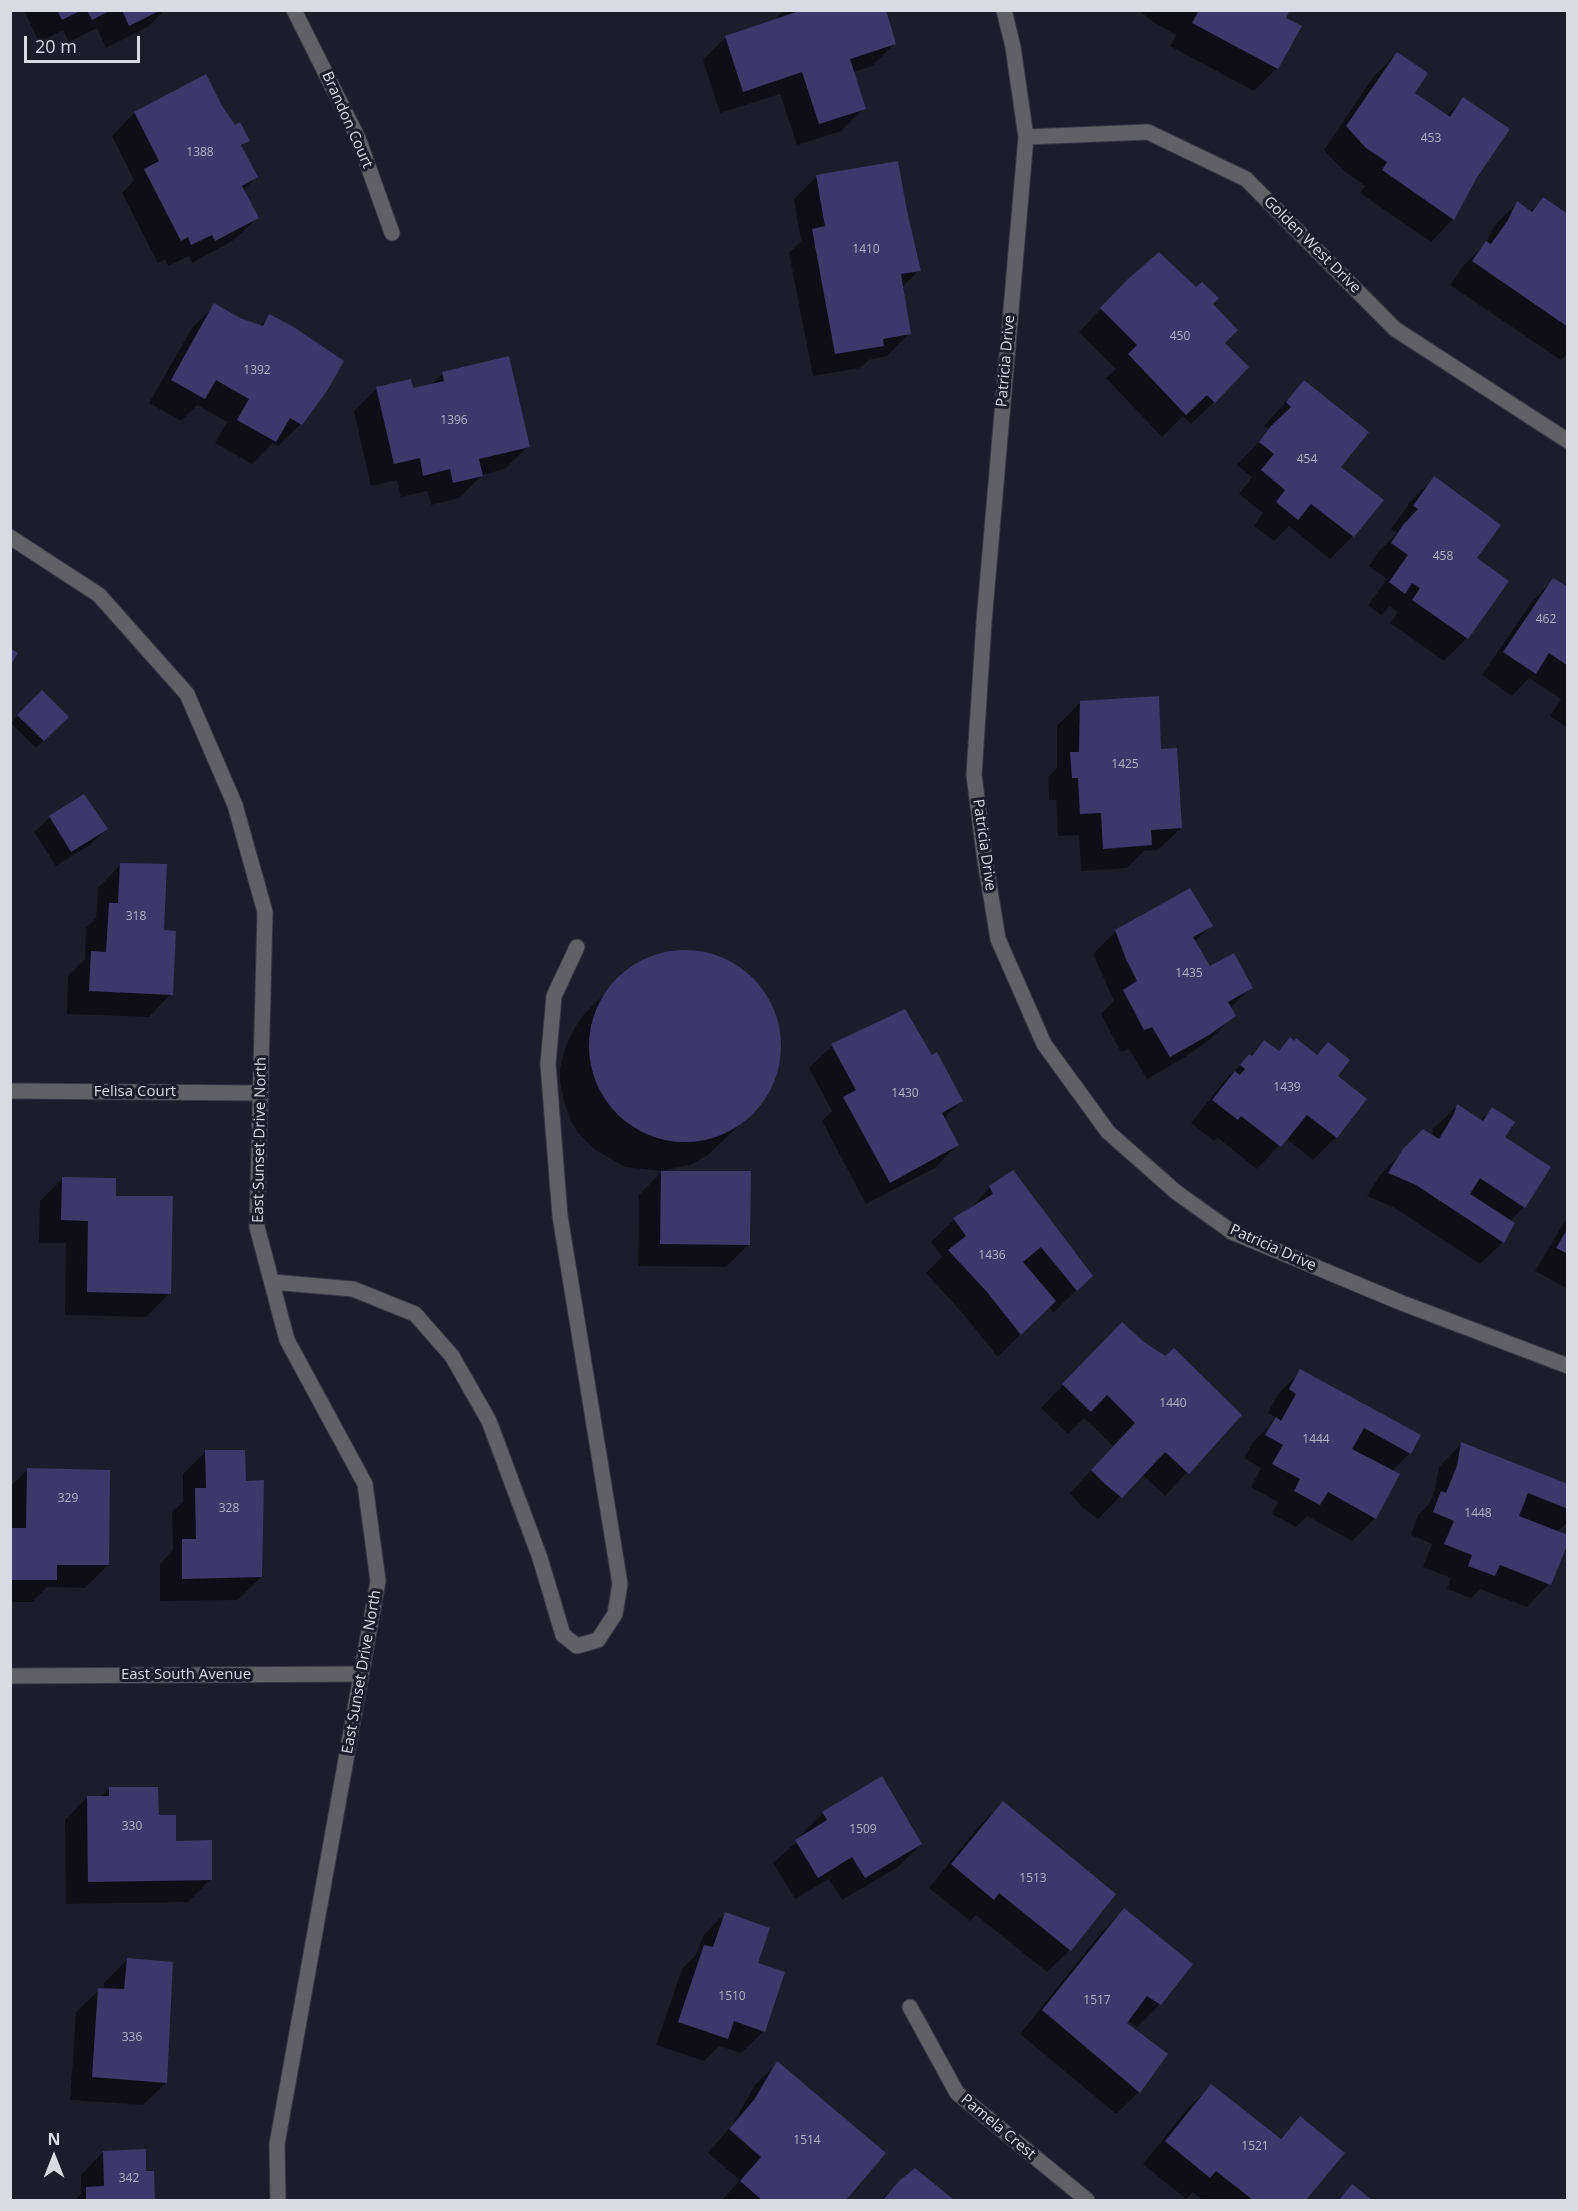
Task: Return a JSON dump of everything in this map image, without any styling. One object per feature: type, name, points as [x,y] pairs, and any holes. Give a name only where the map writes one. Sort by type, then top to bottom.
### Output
[{"type":"street","name":"Brandon Court","points":[[294,10],[358,138],[392,233]]},
{"type":"street","name":"Patricia Drive","points":[[1004,10],[1013,47],[1026,137],[984,622],[974,775],[998,939],[1044,1044],[1108,1132],[1176,1192],[1232,1232],[1402,1303],[1568,1366]]},
{"type":"street","name":"Golden West Drive","points":[[1026,137],[1148,132],[1246,179],[1395,329],[1568,441]]},
{"type":"street","name":"East Sunset Drive North","points":[[10,537],[99,595],[187,694],[236,805],[265,912],[257,1227],[287,1340],[365,1484],[378,1581],[278,2144],[278,2200]]},
{"type":"street","points":[[272,1282],[353,1289],[416,1314],[452,1356],[489,1421],[540,1558],[563,1635],[577,1646],[598,1640],[615,1614],[620,1584],[560,1216],[548,1064],[554,996],[577,947]]},
{"type":"street","name":"Felisa Court","points":[[10,1091],[260,1093]]},
{"type":"street","name":"East South Avenue","points":[[10,1676],[361,1674]]},
{"type":"street","name":"Pamela Crest","points":[[910,2007],[957,2093],[1087,2200]]},
{"type":"building","points":[[57,10],[82,10],[62,20]]},
{"type":"building","points":[[87,10],[111,10],[92,20]]},
{"type":"building","points":[[122,10],[161,10],[129,26]]},
{"type":"building","points":[[802,10],[886,10],[896,44],[850,59],[866,109],[819,124],[802,72],[743,92],[725,36]]},
{"type":"building","points":[[1195,10],[1290,10],[1286,18],[1302,26],[1278,69],[1192,23],[1198,12]]},
{"type":"building","points":[[1397,52],[1428,73],[1415,93],[1450,117],[1463,97],[1510,129],[1476,179],[1454,220],[1382,170],[1387,162],[1366,148],[1346,126]]},
{"type":"building","points":[[206,74],[222,106],[235,125],[240,122],[250,141],[241,145],[258,177],[242,186],[259,218],[215,241],[212,235],[191,245],[188,237],[181,241],[144,169],[159,161],[134,112]]},
{"type":"building","points":[[898,161],[921,271],[901,274],[911,334],[883,339],[884,346],[835,354],[812,229],[825,226],[816,175]]},
{"type":"building","points":[[1543,197],[1568,214],[1568,327],[1472,261],[1486,241],[1491,244],[1508,220],[1517,201],[1532,212]]},
{"type":"building","points":[[1159,252],[1196,287],[1202,282],[1219,298],[1213,304],[1238,330],[1225,343],[1249,367],[1215,403],[1207,395],[1186,415],[1128,354],[1137,345],[1100,308]]},
{"type":"building","points":[[214,303],[240,318],[263,326],[269,314],[292,326],[344,361],[327,391],[302,425],[290,418],[276,442],[237,420],[249,399],[216,380],[205,399],[171,380]]},
{"type":"building","points":[[509,356],[530,447],[479,459],[483,476],[453,483],[450,469],[423,476],[420,458],[394,464],[376,387],[411,379],[413,388],[444,381],[442,372]]},
{"type":"building","points":[[1304,380],[1369,432],[1341,467],[1384,500],[1354,537],[1311,504],[1298,520],[1276,502],[1285,490],[1261,470],[1274,454],[1259,442],[1271,426],[1291,407],[1286,402]]},
{"type":"building","points":[[1434,476],[1501,525],[1477,558],[1509,581],[1468,639],[1412,600],[1420,588],[1412,583],[1405,594],[1389,582],[1408,555],[1391,543],[1418,509],[1413,506]]},
{"type":"building","points":[[1553,578],[1568,587],[1568,666],[1549,653],[1536,674],[1503,652]]},
{"type":"building","points":[[10,648],[18,653],[10,666]]},
{"type":"building","points":[[42,690],[69,717],[44,741],[17,715]]},
{"type":"building","points":[[1159,696],[1161,749],[1177,748],[1182,828],[1151,830],[1152,845],[1103,849],[1101,813],[1080,814],[1078,778],[1072,778],[1070,752],[1079,752],[1080,701]]},
{"type":"building","points":[[84,794],[108,829],[71,852],[49,816]]},
{"type":"building","points":[[120,863],[167,864],[164,930],[176,931],[173,995],[89,991],[91,951],[106,952],[109,903],[118,903]]},
{"type":"building","points":[[1190,888],[1213,926],[1193,937],[1210,966],[1234,953],[1253,988],[1228,1002],[1236,1016],[1209,1035],[1170,1057],[1152,1027],[1144,1030],[1123,990],[1137,981],[1115,930]]},
{"type":"building","points":[[685,950],[713,954],[738,966],[753,978],[765,993],[777,1018],[781,1046],[777,1074],[765,1099],[753,1114],[738,1126],[713,1138],[685,1142],[657,1138],[632,1126],[617,1114],[605,1099],[593,1074],[589,1046],[593,1018],[605,993],[617,978],[632,966],[657,954]]},
{"type":"building","points":[[905,1009],[932,1055],[937,1052],[963,1101],[942,1113],[959,1145],[890,1183],[843,1097],[856,1090],[831,1044]]},
{"type":"building","points":[[1290,1037],[1294,1041],[1296,1038],[1317,1055],[1328,1042],[1350,1060],[1338,1076],[1367,1099],[1337,1138],[1307,1115],[1281,1147],[1241,1116],[1238,1120],[1212,1100],[1235,1071],[1240,1075],[1245,1069],[1240,1065],[1249,1054],[1252,1056],[1264,1040],[1279,1051]]},
{"type":"building","points":[[1457,1104],[1483,1121],[1492,1107],[1515,1122],[1505,1137],[1551,1167],[1525,1208],[1480,1178],[1470,1194],[1515,1223],[1504,1243],[1416,1185],[1388,1173],[1403,1149],[1423,1129],[1439,1139],[1454,1114]]},
{"type":"building","points":[[1013,1170],[1093,1276],[1077,1291],[1041,1247],[1023,1262],[1056,1301],[1021,1335],[987,1292],[948,1250],[966,1236],[953,1218],[993,1194],[989,1186]]},
{"type":"building","points":[[661,1171],[751,1171],[750,1245],[660,1244]]},
{"type":"building","points":[[62,1177],[116,1178],[116,1196],[173,1196],[171,1294],[87,1292],[88,1221],[61,1220]]},
{"type":"building","points":[[1568,1228],[1568,1254],[1556,1248]]},
{"type":"building","points":[[1122,1322],[1144,1342],[1165,1356],[1174,1348],[1242,1415],[1189,1474],[1165,1452],[1122,1498],[1091,1470],[1135,1423],[1107,1395],[1091,1412],[1062,1384]]},
{"type":"building","points":[[1300,1369],[1421,1435],[1411,1454],[1364,1428],[1352,1449],[1400,1474],[1376,1519],[1328,1492],[1320,1505],[1294,1491],[1300,1479],[1272,1464],[1283,1445],[1265,1435],[1276,1417],[1281,1421],[1296,1394],[1289,1389]]},
{"type":"building","points":[[1461,1442],[1568,1484],[1568,1509],[1528,1493],[1519,1516],[1568,1535],[1568,1543],[1551,1585],[1500,1565],[1495,1576],[1468,1566],[1472,1555],[1444,1544],[1454,1521],[1433,1512],[1441,1491],[1446,1493],[1457,1466]]},
{"type":"building","points":[[205,1450],[245,1450],[246,1481],[264,1480],[262,1577],[182,1579],[182,1539],[196,1539],[195,1488],[206,1488]]},
{"type":"building","points":[[27,1468],[110,1470],[109,1565],[57,1565],[57,1580],[10,1580],[10,1528],[26,1528]]},
{"type":"building","points":[[882,1776],[922,1844],[865,1878],[852,1857],[818,1878],[795,1840],[827,1820],[822,1812]]},
{"type":"building","points":[[109,1787],[158,1787],[159,1815],[176,1815],[176,1841],[212,1840],[212,1880],[88,1882],[87,1796],[109,1796]]},
{"type":"building","points":[[1003,1801],[1116,1894],[1071,1951],[999,1893],[994,1900],[951,1864]]},
{"type":"building","points":[[1124,1908],[1193,1964],[1161,2005],[1147,1996],[1127,2023],[1168,2054],[1140,2093],[1042,2010]]},
{"type":"building","points":[[725,1912],[770,1928],[758,1963],[785,1972],[765,2032],[734,2021],[728,2039],[678,2022],[704,1945],[713,1947]]},
{"type":"building","points":[[127,1958],[173,1962],[167,2083],[92,2077],[98,1988],[124,1989]]},
{"type":"building","points":[[777,2061],[886,2153],[846,2200],[762,2200],[740,2181],[761,2157],[729,2129],[754,2100]]},
{"type":"building","points":[[1211,2084],[1281,2139],[1300,2116],[1345,2153],[1306,2200],[1253,2200],[1216,2171],[1210,2178],[1165,2141]]},
{"type":"building","points":[[146,2149],[146,2171],[154,2171],[155,2200],[86,2200],[86,2187],[104,2186],[103,2151]]},
{"type":"building","points":[[915,2168],[953,2199],[883,2200],[899,2181]]},
{"type":"building","points":[[1352,2184],[1372,2200],[1339,2200]]}]
